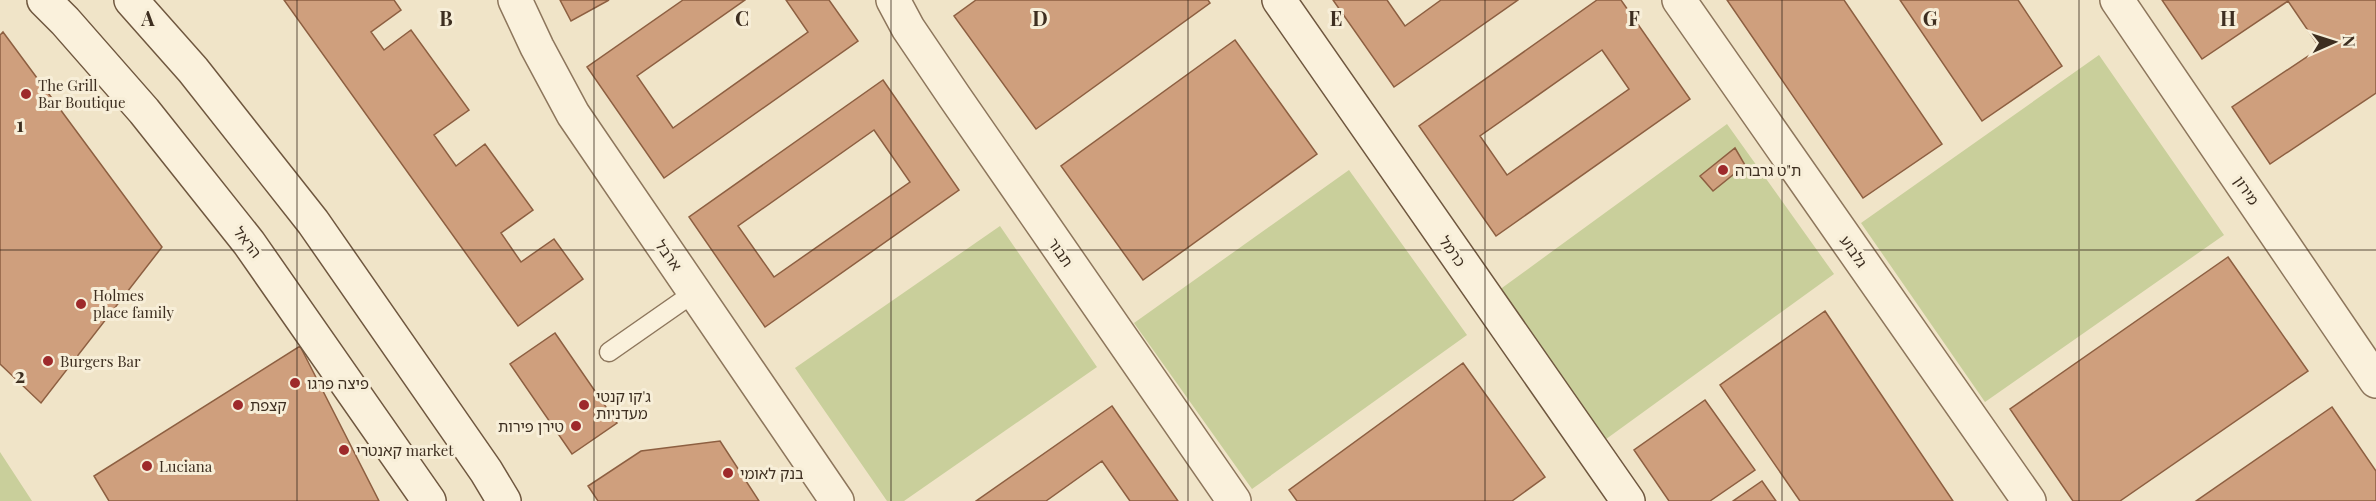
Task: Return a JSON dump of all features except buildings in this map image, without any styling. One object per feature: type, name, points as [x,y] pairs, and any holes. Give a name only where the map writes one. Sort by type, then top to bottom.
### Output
[{"type":"street","name":"הראל","points":[[44,0],[144,111],[262,260],[429,501]]},
{"type":"street","points":[[131,0],[193,70],[313,222],[504,501]]},
{"type":"street","name":"ארבל","points":[[515,0],[573,114],[837,501]]},
{"type":"street","name":"תבור","points":[[893,0],[908,28],[954,96],[1234,501]]},
{"type":"street","name":"כרמל","points":[[1279,0],[1628,501]]},
{"type":"street","name":"גלבוע","points":[[1679,0],[2029,501]]},
{"type":"street","name":"מירון","points":[[2117,0],[2376,381]]},
{"type":"lane","points":[[609,352],[695,292]]},
{"type":"green space","points":[[2099,55],[2224,235],[1985,402],[1861,223]]},
{"type":"green space","points":[[1727,124],[1834,274],[1602,442],[1495,293]]},
{"type":"green space","points":[[1349,170],[1467,335],[1252,489],[1134,323]]},
{"type":"green space","points":[[1000,226],[1097,367],[904,501],[887,501],[795,368]]},
{"type":"green space","points":[[0,452],[32,501],[0,501]]},
{"type":"place","name":"The Grill Bar Boutique","points":[[26,94]]},
{"type":"place","name":"ת\"ט גרברה","points":[[1723,170]]},
{"type":"place","name":"Holmes place family","points":[[81,304]]},
{"type":"place","name":"Burgers Bar","points":[[48,361]]},
{"type":"place","name":"פיצה פרגו","points":[[295,383]]},
{"type":"place","name":"קצפת","points":[[238,405]]},
{"type":"place","name":"ג'קו קנטי מעדניות","points":[[584,405]]},
{"type":"place","name":"טירן פירות","points":[[576,426]]},
{"type":"place","name":"קאנטרי market","points":[[344,450]]},
{"type":"place","name":"Luciana","points":[[147,466]]},
{"type":"place","name":"בנק לאומי","points":[[728,473]]}]
